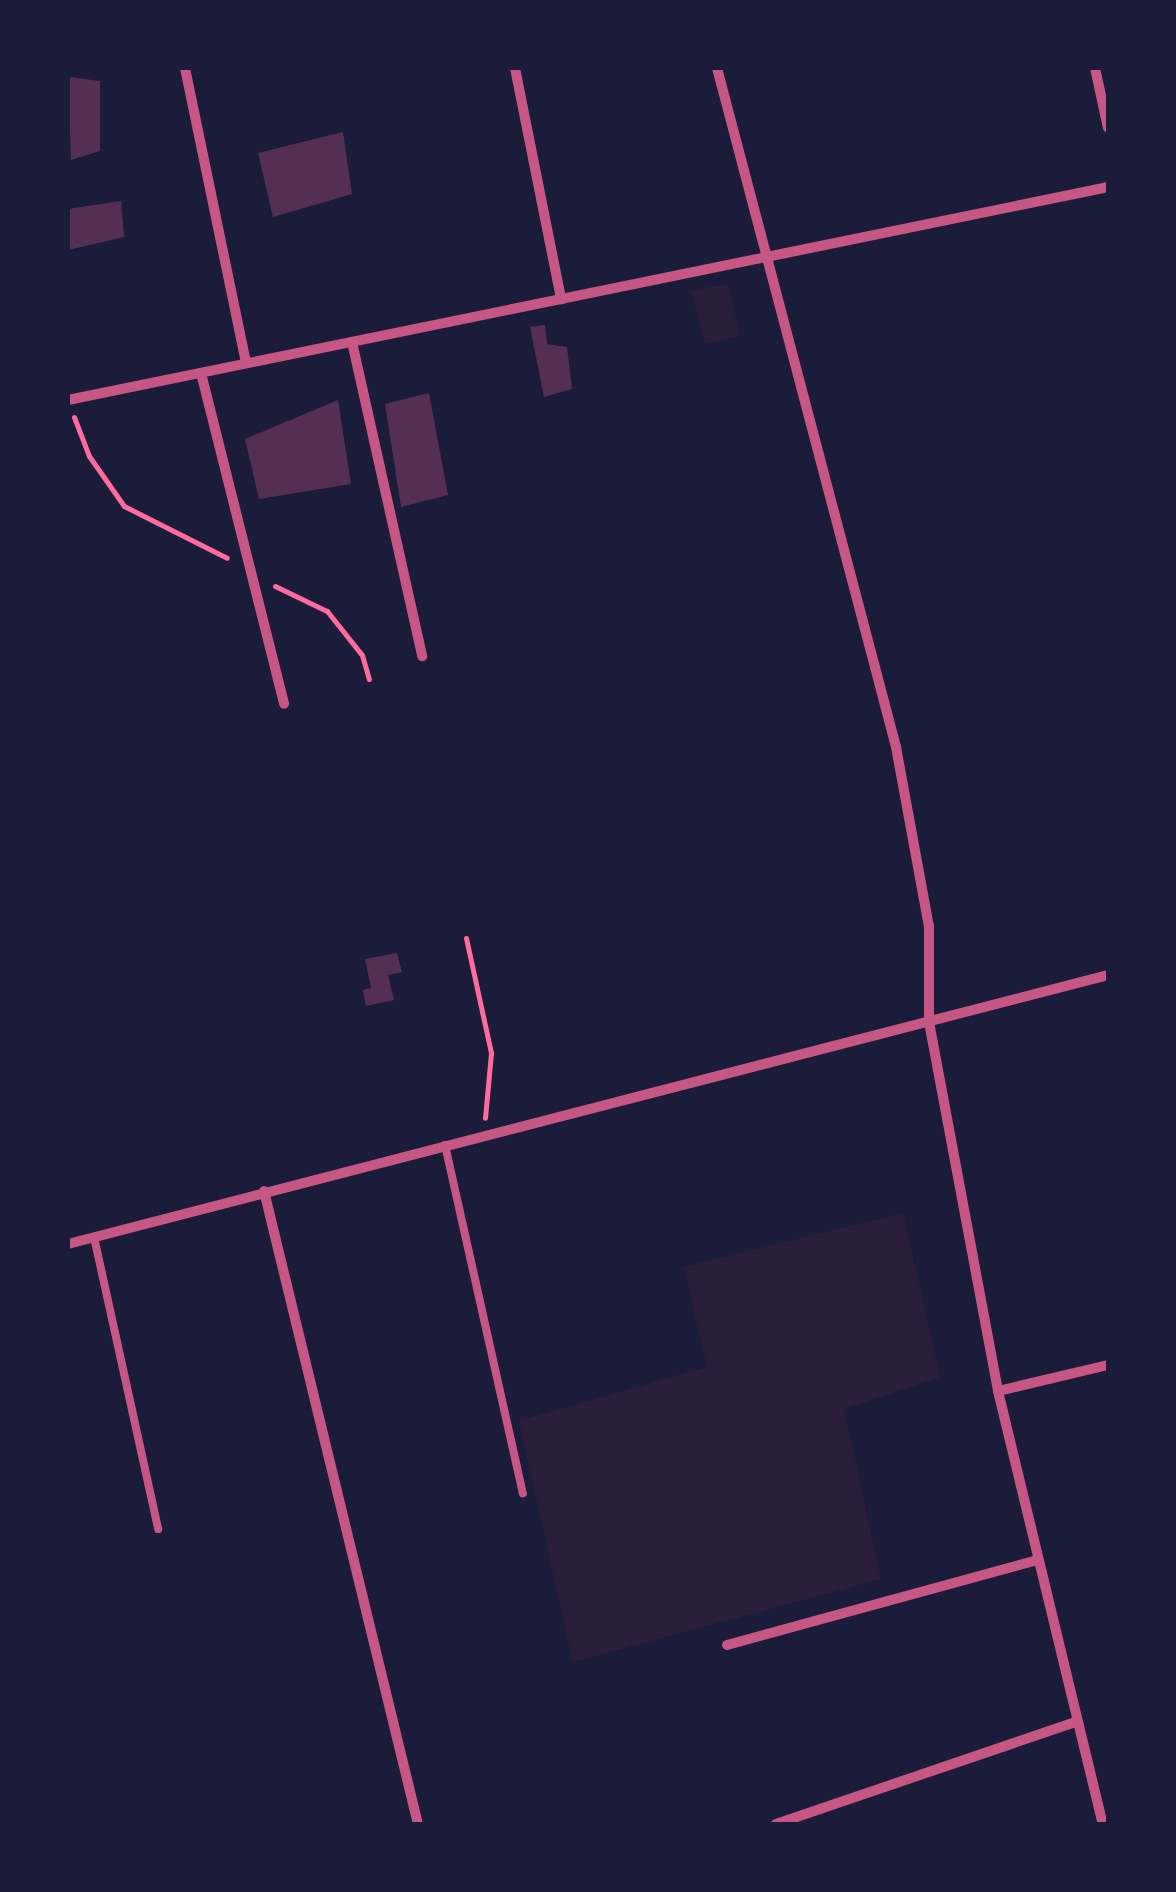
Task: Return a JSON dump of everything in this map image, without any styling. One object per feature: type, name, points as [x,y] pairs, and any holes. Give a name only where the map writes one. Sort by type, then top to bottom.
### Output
[{"type":"street","points":[[185,68],[246,364]]},
{"type":"street","points":[[515,68],[561,299]]},
{"type":"street","points":[[717,68],[896,747],[929,926],[929,1022],[998,1392],[1076,1722],[1103,1803],[1103,1824]]},
{"type":"street","points":[[1094,68],[1108,128]]},
{"type":"street","points":[[68,400],[1108,187]]},
{"type":"street","points":[[352,342],[422,656]]},
{"type":"street","points":[[202,373],[284,704]]},
{"type":"street","points":[[68,1244],[1108,975]]},
{"type":"street","points":[[264,1191],[418,1824]]},
{"type":"street","points":[[998,1392],[1108,1364]]},
{"type":"street","points":[[728,1645],[1038,1560]]},
{"type":"street","points":[[776,1824],[1076,1722]]},
{"type":"lane","points":[[446,1145],[523,1493]]},
{"type":"lane","points":[[94,1237],[158,1530]]},
{"type":"path","points":[[68,400],[89,456],[124,506],[326,611],[362,656],[369,680]]},
{"type":"path","points":[[466,938],[490,1054],[484,1136]]},
{"type":"shaded area","points":[[728,284],[740,336],[705,344],[691,290]]},
{"type":"shaded area","points":[[903,1213],[940,1377],[844,1409],[881,1579],[573,1662],[519,1421],[707,1367],[684,1267]]},
{"type":"building","points":[[68,77],[100,81],[100,151],[71,160]]},
{"type":"building","points":[[343,132],[352,194],[273,217],[258,153]]},
{"type":"building","points":[[121,201],[124,237],[68,250],[68,209]]},
{"type":"building","points":[[545,325],[547,344],[567,347],[572,389],[544,397],[530,327]]},
{"type":"building","points":[[429,393],[448,495],[401,507],[385,404]]},
{"type":"building","points":[[338,400],[351,484],[259,499],[245,439]]},
{"type":"building","points":[[397,953],[402,972],[388,975],[394,1000],[366,1006],[363,990],[371,988],[365,959]]}]
